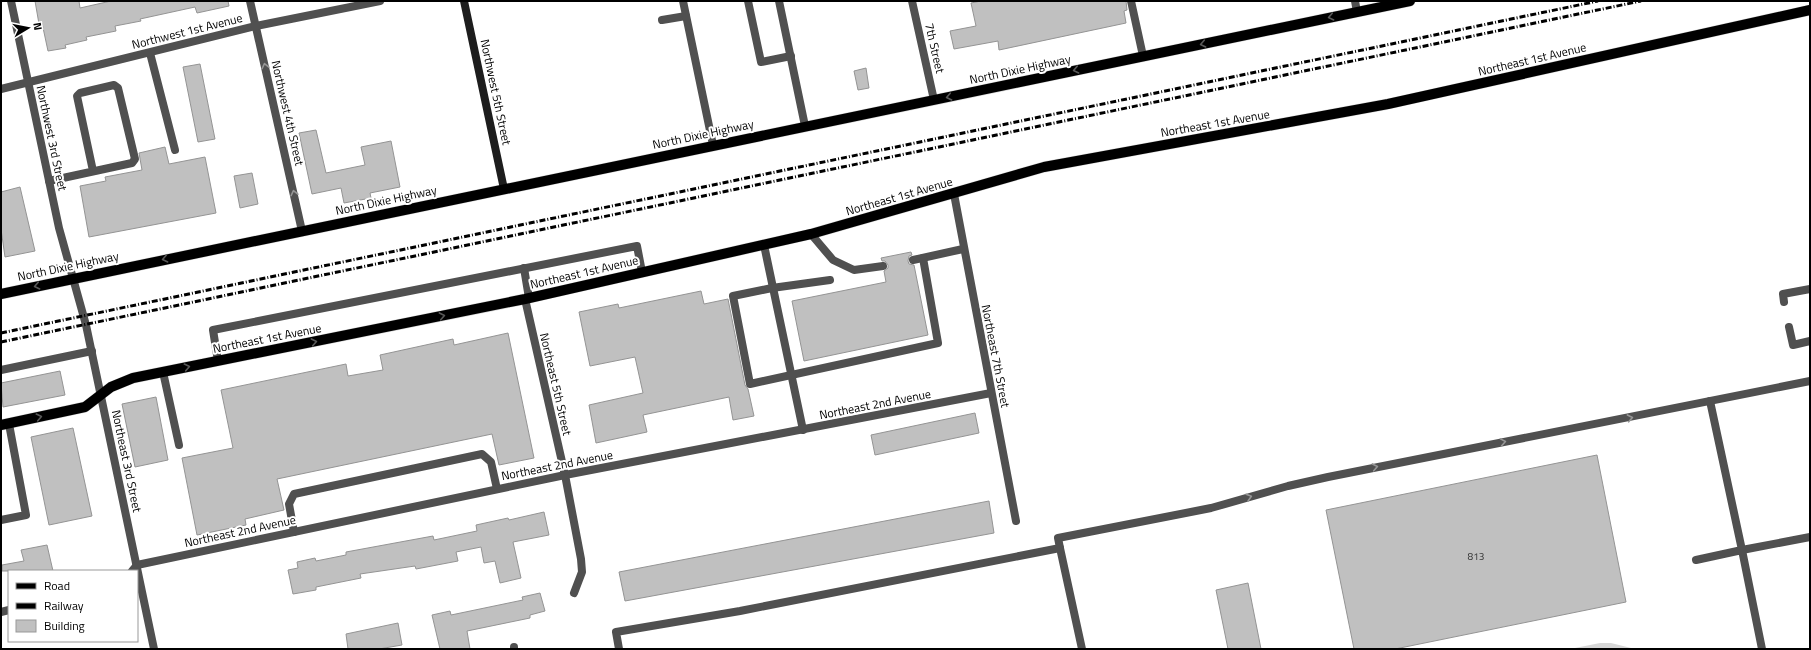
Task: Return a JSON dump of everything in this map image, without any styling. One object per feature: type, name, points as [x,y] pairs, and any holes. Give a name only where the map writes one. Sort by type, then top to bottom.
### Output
[{"type":"main road","name":"North Dixie Highway","points":[[1,294],[1410,1]]},
{"type":"main road","name":"Northeast 1st Avenue","points":[[5,424],[85,406],[111,387],[133,378],[527,298],[764,245],[811,234],[1044,167],[1388,104],[1810,10]]},
{"type":"street","name":"Northwest 3rd Street","points":[[11,1],[59,228],[73,278]]},
{"type":"street","name":"Northwest 4th Street","points":[[250,1],[302,231]]},
{"type":"street","name":"Northwest 1st Avenue","points":[[1,89],[28,84],[256,26],[380,1]]},
{"type":"street","name":"Northwest 5th Street","points":[[464,1],[504,189]]},
{"type":"street","points":[[683,1],[713,145]]},
{"type":"street","points":[[748,1],[761,62],[790,56]]},
{"type":"street","points":[[779,1],[805,126]]},
{"type":"street","name":"7th Street","points":[[912,1],[934,100]]},
{"type":"street","points":[[1131,1],[1143,56]]},
{"type":"street","points":[[1354,1],[1357,12]]},
{"type":"street","points":[[662,20],[686,16]]},
{"type":"street","points":[[150,53],[175,150]]},
{"type":"street","points":[[49,181],[132,163],[135,159],[118,88],[114,85],[80,93],[77,96],[93,171]]},
{"type":"street","name":"Northeast 7th Street","points":[[954,194],[963,248],[1016,521]]},
{"type":"street","points":[[811,234],[833,260],[854,270],[883,266]]},
{"type":"street","points":[[764,245],[790,375],[803,430]]},
{"type":"street","points":[[218,361],[213,330],[637,246],[642,272]]},
{"type":"street","points":[[913,260],[963,248]]},
{"type":"street","points":[[830,280],[772,288],[733,296],[750,384],[938,343],[923,258]]},
{"type":"street","name":"Northeast 5th Street","points":[[524,268],[527,298],[582,559],[582,572],[574,593]]},
{"type":"street","name":"Northeast 3rd Street","points":[[73,278],[92,351],[135,568]]},
{"type":"street","points":[[1784,302],[1783,294],[1807,292]]},
{"type":"street","points":[[1789,327],[1793,345],[1810,341]]},
{"type":"street","points":[[1,370],[92,351]]},
{"type":"street","points":[[163,372],[179,445]]},
{"type":"street","points":[[1082,649],[1058,538],[1211,508],[1288,486],[1461,449],[1664,411],[1810,381]]},
{"type":"street","name":"Northeast 2nd Avenue","points":[[135,568],[294,532],[564,475],[991,393]]},
{"type":"street","points":[[1710,401],[1762,649]]},
{"type":"street","points":[[1,520],[26,515],[5,424]]},
{"type":"street","points":[[294,532],[289,504],[294,494],[482,454],[491,462],[497,489]]},
{"type":"street","points":[[1696,560],[1810,537]]},
{"type":"street","points":[[620,649],[616,632],[740,611],[1060,548]]},
{"type":"street","name":"Northeast 3rd Street","points":[[138,581],[154,649]]},
{"type":"shaded area","points":[[1600,643],[1611,643],[1635,649],[1570,649]]},
{"type":"building","points":[[35,1],[79,1],[80,8],[111,1],[228,1],[229,6],[197,13],[195,7],[140,19],[141,21],[115,26],[116,31],[86,37],[87,40],[65,45],[66,48],[48,51],[42,23],[39,24]]},
{"type":"building","points":[[981,1],[1126,1],[1127,10],[1124,11],[1126,23],[999,50],[998,41],[954,49],[950,31],[976,26],[971,3]]},
{"type":"building","points":[[200,64],[215,139],[198,142],[183,67]]},
{"type":"building","points":[[866,68],[869,88],[858,90],[854,71]]},
{"type":"building","points":[[316,130],[326,173],[365,165],[361,147],[391,141],[400,187],[370,193],[371,198],[344,203],[341,188],[312,194],[299,133]]},
{"type":"building","points":[[165,147],[169,164],[205,157],[216,213],[89,237],[80,186],[106,181],[105,177],[142,170],[139,153]]},
{"type":"building","points":[[252,173],[258,204],[240,208],[234,176]]},
{"type":"building","points":[[20,187],[35,251],[5,257],[1,229],[1,192]]},
{"type":"building","points":[[911,252],[912,255],[909,256],[908,261],[909,264],[914,265],[928,335],[804,361],[792,301],[886,282],[884,271],[888,268],[888,265],[885,261],[882,261],[881,258]]},
{"type":"building","points":[[701,291],[704,304],[728,299],[745,385],[748,389],[754,416],[733,420],[729,397],[643,415],[647,432],[596,443],[589,405],[643,393],[635,357],[590,366],[579,312],[618,304],[619,308]]},
{"type":"building","points":[[508,333],[534,458],[499,465],[492,434],[277,479],[284,510],[245,519],[246,525],[197,535],[182,458],[233,448],[221,390],[346,364],[348,376],[383,370],[380,355],[453,339],[454,345]]},
{"type":"building","points":[[60,371],[65,395],[3,407],[1,383]]},
{"type":"building","points":[[156,397],[168,460],[135,467],[122,404]]},
{"type":"building","points":[[975,413],[979,433],[875,455],[871,435]]},
{"type":"building","points":[[73,428],[92,516],[49,525],[31,437]]},
{"type":"building","points":[[1597,455],[1626,602],[1395,649],[1354,649],[1326,510]]},
{"type":"building","points":[[989,501],[994,533],[625,601],[619,572]]},
{"type":"building","points":[[544,512],[549,535],[513,542],[521,578],[500,583],[495,561],[484,563],[481,547],[456,552],[458,561],[416,569],[415,566],[360,574],[361,578],[316,587],[316,590],[293,594],[288,570],[298,568],[297,562],[315,558],[316,561],[346,555],[346,552],[433,536],[434,540],[477,531],[476,525],[508,518],[509,520]]},
{"type":"building","points":[[47,545],[53,570],[2,571],[2,565],[24,561],[21,550]]},
{"type":"building","points":[[1248,583],[1261,649],[1228,649],[1216,590]]},
{"type":"building","points":[[540,593],[545,611],[530,615],[530,618],[467,631],[470,649],[440,649],[432,615],[450,611],[451,615],[523,600],[522,597]]},
{"type":"building","points":[[398,623],[402,645],[379,649],[348,649],[346,634]]},
{"type":"railway","points":[[1,333],[1598,1]]},
{"type":"railway","points":[[1,342],[1641,1]]}]
